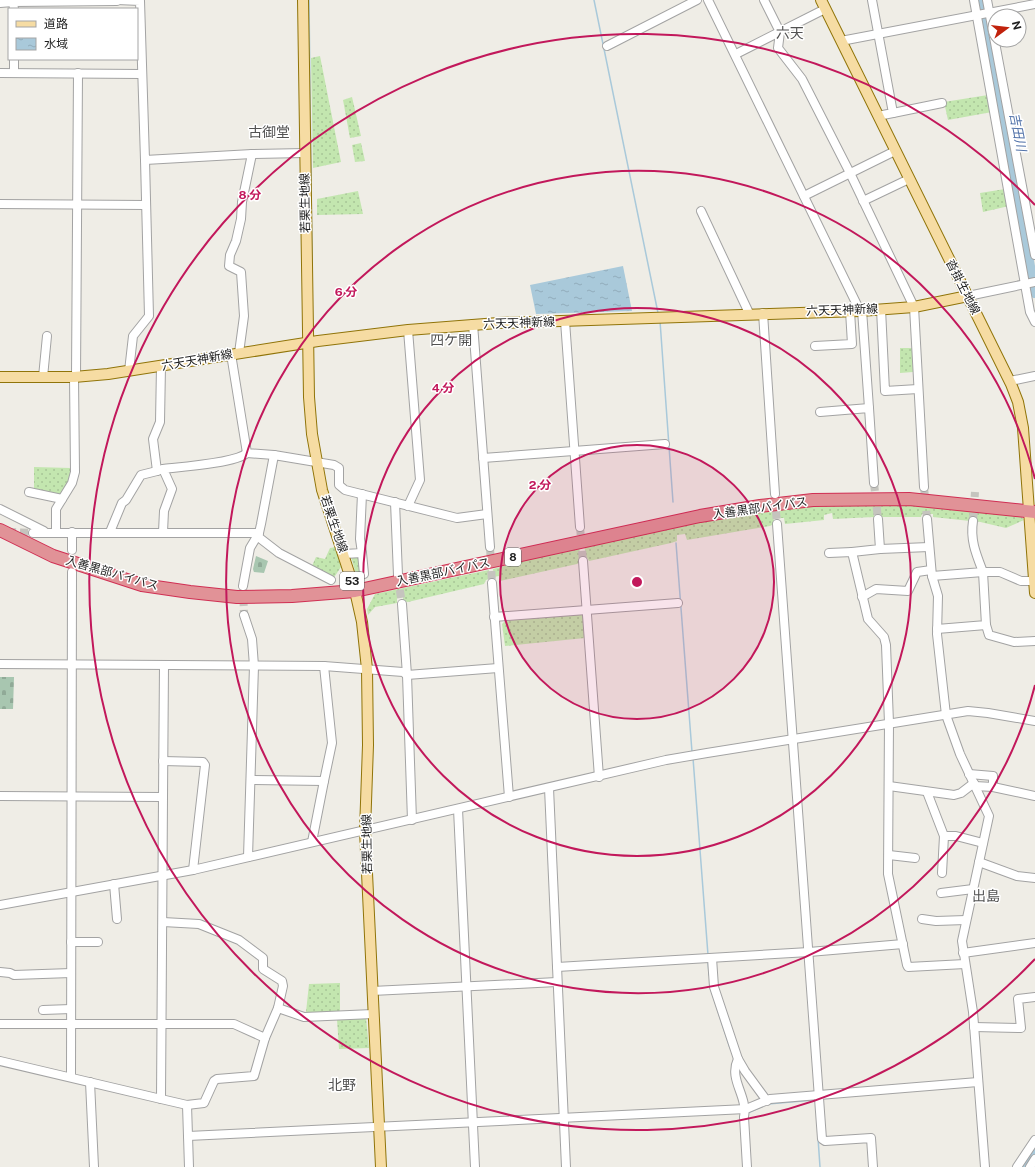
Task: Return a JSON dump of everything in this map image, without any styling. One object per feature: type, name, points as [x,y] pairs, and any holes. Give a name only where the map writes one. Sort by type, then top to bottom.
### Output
[{"type":"highway","name":"入善黒部バイパス","points":[[0,530],[53,556],[142,585],[237,597],[292,596],[355,591],[700,516],[768,505],[813,500],[909,499],[1032,511]]},
{"type":"main road","name":"若栗生地線","points":[[303,0],[308,397],[316,462],[322,490],[355,591],[362,622],[367,669],[368,745],[365,831],[381,1167]]},
{"type":"main road","name":"沓掛生地線","points":[[823,5],[1010,381],[1018,402],[1023,428],[1032,511],[1035,594]]},
{"type":"main road","name":"六天天神新線","points":[[0,377],[75,377],[129,371],[308,342],[473,324],[881,309],[914,307],[968,296]]},
{"type":"street","points":[[607,46],[697,0]]},
{"type":"street","points":[[708,0],[736,54],[857,310],[869,408],[874,483]]},
{"type":"street","points":[[872,0],[893,113]]},
{"type":"street","points":[[974,0],[1029,283],[1030,312],[1035,322]]},
{"type":"street","points":[[0,3],[140,1],[149,316],[133,336],[129,371]]},
{"type":"street","points":[[767,1],[780,32],[778,48],[802,79],[850,173],[914,307],[924,487]]},
{"type":"street","points":[[1012,8],[1035,4]]},
{"type":"street","points":[[736,54],[780,32],[823,5]]},
{"type":"street","points":[[841,41],[978,16],[987,13]]},
{"type":"street","points":[[996,48],[1035,255]]},
{"type":"street","points":[[14,60],[14,73]]},
{"type":"street","points":[[0,73],[142,74]]},
{"type":"street","points":[[56,532],[56,509],[72,483],[75,472],[78,73]]},
{"type":"street","points":[[878,116],[942,103]]},
{"type":"street","points":[[804,196],[895,151]]},
{"type":"street","points":[[145,160],[252,154],[305,153]]},
{"type":"street","points":[[110,532],[122,503],[126,500],[141,474],[243,457],[247,452],[235,354],[244,316],[241,272],[229,266],[230,255],[236,241],[241,219],[242,202],[252,154]]},
{"type":"street","points":[[863,201],[909,179]]},
{"type":"street","points":[[0,204],[146,205]]},
{"type":"street","points":[[701,211],[749,313]]},
{"type":"street","points":[[968,296],[1029,283]]},
{"type":"street","points":[[881,309],[885,391],[918,389]]},
{"type":"street","points":[[815,346],[852,344],[857,310]]},
{"type":"street","points":[[763,313],[775,494]]},
{"type":"street","points":[[565,321],[580,527]]},
{"type":"street","points":[[473,324],[482,458],[490,547]]},
{"type":"street","points":[[408,330],[420,480],[408,506]]},
{"type":"street","points":[[43,377],[47,336]]},
{"type":"street","points":[[161,366],[160,422],[153,439],[160,470],[172,489],[164,511],[163,532]]},
{"type":"street","points":[[1010,381],[1035,376]]},
{"type":"street","points":[[820,412],[869,408]]},
{"type":"street","points":[[482,458],[665,444]]},
{"type":"street","points":[[247,452],[334,465],[339,468],[339,485],[345,490],[457,518],[487,514]]},
{"type":"street","points":[[243,586],[250,548],[258,534],[274,455]]},
{"type":"street","points":[[29,492],[62,499]]},
{"type":"street","points":[[362,494],[360,539],[364,574]]},
{"type":"street","points":[[395,502],[398,575]]},
{"type":"street","points":[[0,509],[46,532]]},
{"type":"street","points":[[878,519],[880,549]]},
{"type":"street","points":[[927,519],[932,573],[938,596],[937,629],[946,715],[960,754],[989,816],[962,941],[974,1027],[985,1167]]},
{"type":"street","points":[[973,521],[971,534],[973,548],[983,572],[986,625],[989,636],[1014,642],[1035,641]]},
{"type":"street","points":[[777,524],[794,739],[822,1139],[825,1141],[871,1138],[873,1167]]},
{"type":"street","points":[[72,532],[72,550]]},
{"type":"street","points":[[33,533],[163,532],[258,534],[279,553],[331,580]]},
{"type":"street","points":[[830,553],[929,547]]},
{"type":"street","points":[[852,552],[868,619],[884,637],[886,645],[889,723],[888,874],[908,967],[965,964]]},
{"type":"street","points":[[344,554],[362,553]]},
{"type":"street","points":[[583,561],[599,777]]},
{"type":"street","points":[[71,1077],[72,572]]},
{"type":"street","points":[[862,597],[876,589],[908,591],[917,572],[1000,572],[1021,581],[1034,581]]},
{"type":"street","points":[[492,583],[509,797]]},
{"type":"street","points":[[494,617],[678,603]]},
{"type":"street","points":[[402,604],[407,675],[412,820]]},
{"type":"street","points":[[244,614],[252,639],[254,666],[248,857]]},
{"type":"street","points":[[937,629],[986,625]]},
{"type":"street","points":[[0,664],[324,666],[403,672],[407,675],[498,668]]},
{"type":"street","points":[[161,1099],[164,665]]},
{"type":"street","points":[[312,842],[332,743],[324,666]]},
{"type":"street","points":[[0,905],[193,870],[599,777],[666,760],[843,732],[889,723],[968,712],[988,713],[1035,721]]},
{"type":"street","points":[[163,761],[202,762],[205,765],[193,870]]},
{"type":"street","points":[[969,774],[993,776],[993,787]]},
{"type":"street","points":[[251,780],[324,781]]},
{"type":"street","points":[[888,786],[954,795],[961,793],[975,785],[993,787],[1035,796]]},
{"type":"street","points":[[549,788],[566,1167]]},
{"type":"street","points":[[927,792],[944,836],[942,873]]},
{"type":"street","points":[[0,796],[163,797]]},
{"type":"street","points":[[458,809],[475,1167]]},
{"type":"street","points":[[944,836],[956,836],[983,843]]},
{"type":"street","points":[[889,855],[916,858]]},
{"type":"street","points":[[979,862],[1017,876],[1035,878]]},
{"type":"street","points":[[114,884],[117,919]]},
{"type":"street","points":[[941,893],[973,889]]},
{"type":"street","points":[[922,919],[936,921],[966,920]]},
{"type":"street","points":[[0,1061],[187,1105],[204,1103],[214,1081],[217,1079],[254,1076],[265,1038],[278,1008],[283,986],[282,981],[263,969],[263,958],[240,940],[199,924],[163,922]]},
{"type":"street","points":[[71,942],[98,942]]},
{"type":"street","points":[[963,953],[1035,943]]},
{"type":"street","points":[[557,967],[809,952],[903,944]]},
{"type":"street","points":[[712,958],[714,987],[738,1059],[766,1101]]},
{"type":"street","points":[[0,972],[10,973],[14,976],[71,973]]},
{"type":"street","points":[[372,992],[558,982]]},
{"type":"street","points":[[974,1027],[1021,1028],[1018,1000],[1035,997]]},
{"type":"street","points":[[278,1008],[304,1017],[373,1014]]},
{"type":"street","points":[[43,1010],[71,1009]]},
{"type":"street","points":[[0,1024],[234,1024],[265,1038]]},
{"type":"street","points":[[738,1059],[734,1067],[734,1074],[746,1109],[744,1117],[747,1167]]},
{"type":"street","points":[[90,1082],[94,1167]]},
{"type":"street","points":[[188,1136],[746,1109],[766,1101],[819,1095],[978,1082]]},
{"type":"street","points":[[187,1105],[189,1167]]},
{"type":"street","points":[[1017,1167],[1035,1140]]},
{"type":"street","points":[[1030,1167],[1035,1159]]},
{"type":"green space","points":[[320,56],[341,162],[313,168],[311,58]]},
{"type":"green space","points":[[988,95],[992,112],[948,120],[944,102]]},
{"type":"green space","points":[[352,97],[361,136],[350,138],[343,100]]},
{"type":"green space","points":[[361,143],[365,161],[355,162],[352,145]]},
{"type":"green space","points":[[1005,189],[1009,206],[983,212],[980,193]]},
{"type":"green space","points":[[358,191],[363,214],[317,215],[317,199]]},
{"type":"green space","points":[[900,348],[912,348],[913,372],[900,373]]},
{"type":"green space","points":[[34,467],[71,468],[71,476],[59,497],[34,491]]},
{"type":"green space","points":[[912,504],[1019,514],[1024,520],[1006,528],[976,521],[976,518],[971,517],[970,521],[933,517],[933,514],[922,514],[921,517],[881,517],[880,513],[874,513],[874,517],[833,519],[832,513],[824,515],[824,520],[785,524],[784,518],[779,518],[779,508],[820,505]]},
{"type":"green space","points":[[773,509],[774,524],[770,526],[687,540],[685,534],[677,535],[677,541],[671,543],[589,561],[586,556],[584,545],[729,516]]},
{"type":"green space","points":[[579,546],[581,562],[577,564],[500,581],[499,576],[494,577],[493,569]]},
{"type":"green space","points":[[336,547],[341,567],[333,579],[321,570],[312,566],[316,557],[325,559],[330,548]]},
{"type":"green space","points":[[256,556],[268,561],[264,573],[254,572],[253,569]]},
{"type":"green space","points":[[351,556],[360,556],[362,573],[355,571]]},
{"type":"green space","points":[[489,570],[489,579],[486,580],[484,584],[408,602],[403,601],[403,597],[397,598],[397,603],[375,607],[368,615],[367,609],[375,594]]},
{"type":"green space","points":[[583,613],[585,638],[505,646],[502,624],[505,621]]},
{"type":"green space","points":[[0,677],[14,677],[13,709],[0,709]]},
{"type":"green space","points":[[340,983],[340,1012],[306,1012],[309,984]]},
{"type":"green space","points":[[366,1018],[369,1048],[339,1049],[337,1019]]},
{"type":"water","points":[[623,266],[632,311],[536,314],[530,285]]},
{"type":"waterway","points":[[309,0],[312,263]]},
{"type":"waterway","points":[[594,0],[658,313]]},
{"type":"waterway","name":"吉田川","points":[[980,0],[1035,293]]},
{"type":"waterway","points":[[660,321],[673,502]]},
{"type":"waterway","points":[[676,543],[692,752]]},
{"type":"waterway","points":[[693,758],[708,955]]},
{"type":"waterway","points":[[708,961],[709,975]]},
{"type":"waterway","points":[[710,987],[730,1048]]},
{"type":"waterway","points":[[768,1104],[814,1100],[816,1103]]},
{"type":"waterway","points":[[748,1113],[763,1106]]},
{"type":"waterway","points":[[818,1138],[820,1167]]},
{"type":"waterway","name":"吉田川","points":[[1024,1167],[1035,1149]]},
{"type":"tunnel","points":[[874,483],[878,519]]},
{"type":"tunnel","points":[[924,487],[927,519]]},
{"type":"tunnel","points":[[973,521],[975,492]]},
{"type":"tunnel","points":[[775,499],[777,524]]},
{"type":"tunnel","points":[[580,527],[583,561]]},
{"type":"tunnel","points":[[8,532],[33,533]]},
{"type":"tunnel","points":[[490,547],[492,583]]},
{"type":"tunnel","points":[[398,578],[402,604]]},
{"type":"tunnel","points":[[243,586],[244,615]]},
{"type":"district","name":"六天","points":[[790,33]]},
{"type":"district","name":"古御堂","points":[[269,132]]},
{"type":"district","name":"四ケ開","points":[[451,340]]},
{"type":"district","name":"出島","points":[[986,896]]},
{"type":"district","name":"北野","points":[[342,1085]]}]
